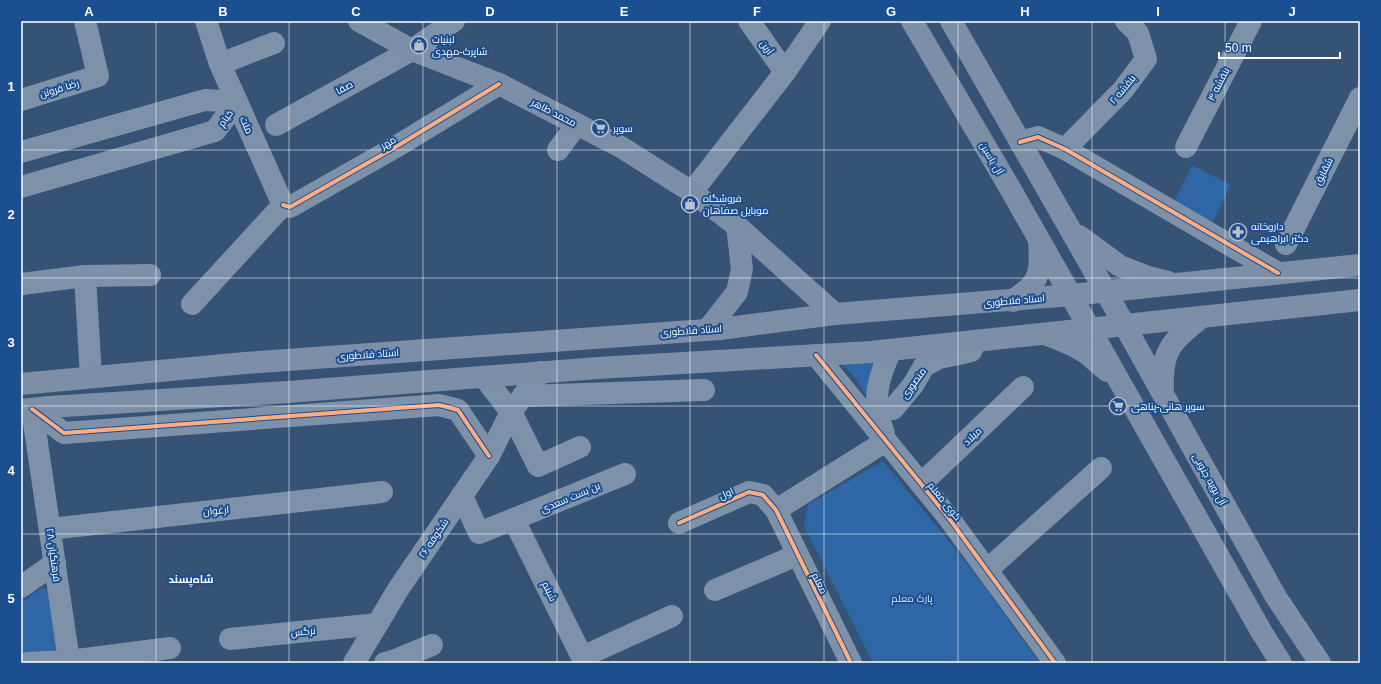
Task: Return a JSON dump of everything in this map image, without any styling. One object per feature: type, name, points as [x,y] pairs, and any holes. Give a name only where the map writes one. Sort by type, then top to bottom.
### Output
[{"type":"main road","name":"محمد طاهر","points":[[359,21],[412,50],[499,84],[621,147],[692,192],[737,226],[835,314]]},
{"type":"main road","name":"آل یاسین","points":[[912,21],[1071,295]]},
{"type":"main road","points":[[951,21],[1106,292]]},
{"type":"main road","points":[[1011,190],[1016,197],[1024,200],[1032,199],[1039,193],[1042,185],[1040,177]]},
{"type":"main road","points":[[708,330],[737,292],[742,269],[737,226]]},
{"type":"main road","points":[[1070,229],[1120,266],[1148,277],[1181,285]]},
{"type":"main road","points":[[1013,301],[1031,286],[1038,274],[1040,258],[1038,238]]},
{"type":"main road","name":"استاد فلاطوری","points":[[21,384],[245,363],[708,330],[835,314],[1013,301],[1181,285],[1278,273],[1360,266]]},
{"type":"main road","name":"آل بویه جنوبی","points":[[1106,292],[1276,597],[1320,663]]},
{"type":"main road","points":[[1071,295],[1261,631],[1282,663]]},
{"type":"main road","points":[[26,409],[288,392],[541,372],[891,350],[1360,300]]},
{"type":"main road","points":[[1163,394],[1162,372],[1167,352],[1179,335],[1202,317]]},
{"type":"main road","points":[[1044,334],[1070,344],[1086,353],[1120,383]]},
{"type":"main road","points":[[122,374],[123,402]]},
{"type":"main road","points":[[1187,500],[1213,485]]},
{"type":"street","name":"رضا فروتن","points":[[21,100],[98,76],[85,21]]},
{"type":"street","name":"ملت","points":[[206,21],[220,64],[283,205]]},
{"type":"street","name":"صفا","points":[[276,125],[412,50],[454,21]]},
{"type":"street","name":"آرین","points":[[749,21],[785,72]]},
{"type":"street","points":[[692,192],[785,72],[820,21]]},
{"type":"street","name":"بنفشه ۲","points":[[1065,149],[1123,90],[1146,59],[1138,33],[1126,21]]},
{"type":"street","name":"بنفشه ۳","points":[[1186,147],[1251,21]]},
{"type":"street","points":[[220,64],[274,43]]},
{"type":"street","name":"مهر","points":[[283,205],[290,207],[394,148],[499,84]]},
{"type":"street","name":"شقایق","points":[[1286,244],[1360,98]]},
{"type":"street","name":"خیام","points":[[21,152],[206,100],[236,102]]},
{"type":"street","name":"خیام","points":[[21,187],[216,131],[236,102]]},
{"type":"street","points":[[558,150],[578,124]]},
{"type":"street","points":[[1020,142],[1038,138],[1065,149],[1278,273]]},
{"type":"street","points":[[192,304],[283,205]]},
{"type":"street","points":[[22,284],[85,276],[150,275]]},
{"type":"street","points":[[85,276],[91,378]]},
{"type":"street","name":"منصوری","points":[[893,409],[913,385],[924,366],[939,358],[971,351],[976,341]]},
{"type":"street","name":"کوی معلم","points":[[886,441],[878,413],[876,394],[881,373],[891,350]]},
{"type":"street","name":"کوی معلم","points":[[816,355],[948,517],[1055,663]]},
{"type":"street","name":"شکوفه ۲۶","points":[[354,663],[400,588],[489,456],[517,404],[541,372]]},
{"type":"street","points":[[484,377],[517,404],[538,466],[580,447]]},
{"type":"street","name":"میلاد","points":[[921,484],[1024,387]]},
{"type":"street","points":[[517,404],[704,390]]},
{"type":"street","points":[[26,409],[64,433],[439,405],[458,410],[489,456]]},
{"type":"street","name":"فرهنگیان ۲۸","points":[[26,409],[50,529],[69,660]]},
{"type":"street","points":[[776,510],[886,441]]},
{"type":"street","points":[[987,570],[1101,468]]},
{"type":"street","name":"بن بست سعدی","points":[[462,496],[479,533],[625,474]]},
{"type":"street","name":"ارغوان","points":[[50,529],[382,492]]},
{"type":"street","name":"اول","points":[[679,523],[749,492],[763,495],[776,510]]},
{"type":"street","name":"معلم","points":[[776,510],[851,663]]},
{"type":"street","name":"شبنم","points":[[514,520],[584,660]]},
{"type":"street","points":[[715,590],[797,555]]},
{"type":"street","points":[[21,587],[55,563]]},
{"type":"street","points":[[584,660],[672,616]]},
{"type":"street","name":"نرگس","points":[[230,639],[377,624]]},
{"type":"street","points":[[385,663],[432,645]]},
{"type":"street","points":[[28,663],[69,660],[170,648]]},
{"type":"green space","points":[[1192,165],[1231,185],[1211,225],[1172,206]]},
{"type":"green space","points":[[877,358],[872,367],[869,398],[856,379],[837,360]]},
{"type":"green space","name":"پارک معلم","points":[[883,461],[974,572],[1040,663],[873,663],[804,526],[808,504]]},
{"type":"green space","points":[[44,587],[50,594],[59,643],[53,652],[21,656],[21,603]]},
{"type":"cycle path","points":[[283,205],[290,207],[394,148],[499,84]]},
{"type":"cycle path","points":[[1020,142],[1038,137],[1065,149],[1278,273]]},
{"type":"cycle path","points":[[816,355],[948,517],[1055,663]]},
{"type":"cycle path","points":[[32,409],[64,433],[439,405],[458,410],[489,456]]},
{"type":"cycle path","points":[[679,523],[749,492],[763,495],[776,510],[851,663]]},
{"type":"place","name":"لبنیات شاپرک-مهدی","points":[[419,45]]},
{"type":"place","name":"سوپر","points":[[600,128]]},
{"type":"place","name":"فروشگاه موبایل صفاهان","points":[[690,204]]},
{"type":"place","name":"داروخانه دکتر ابراهیمی","points":[[1238,232]]},
{"type":"place","name":"سوپر هانی-پناهی","points":[[1118,406]]},
{"type":"district","name":"شاه‌پسند","points":[[191,579]]}]
